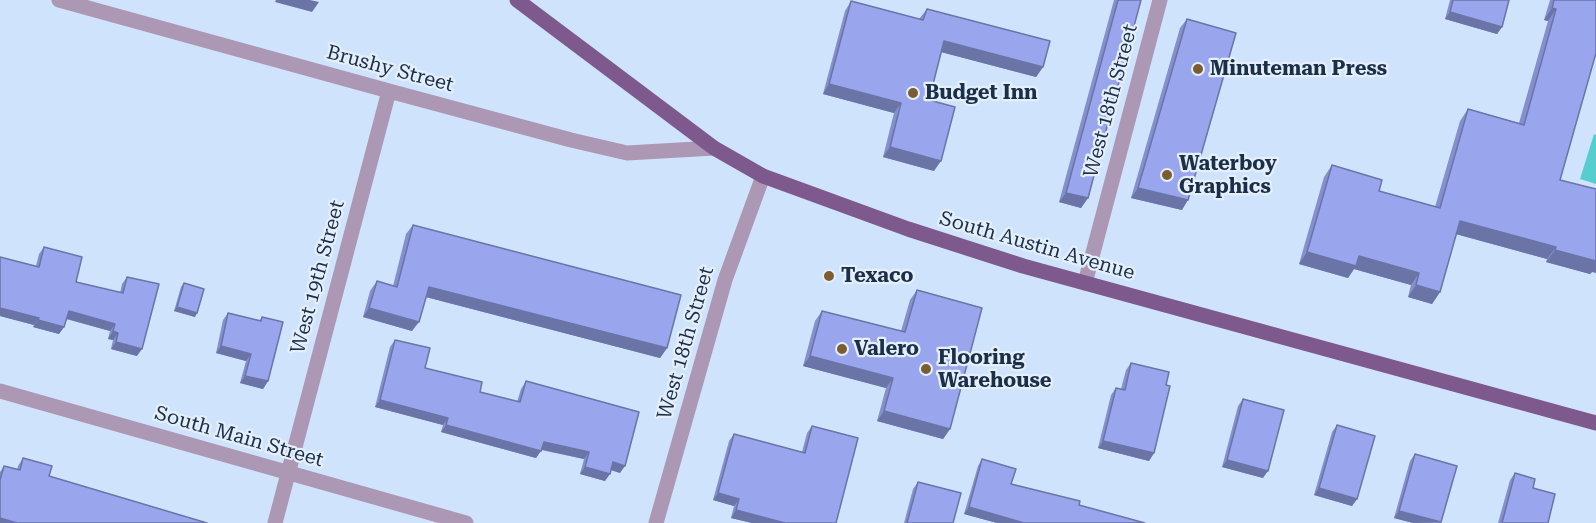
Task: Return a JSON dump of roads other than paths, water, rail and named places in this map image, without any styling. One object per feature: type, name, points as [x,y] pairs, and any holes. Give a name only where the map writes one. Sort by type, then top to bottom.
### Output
[{"type":"main road","name":"South Austin Avenue","points":[[517,0],[714,148],[763,176],[938,240],[1085,283],[1596,423]]},
{"type":"street","name":"Brushy Street","points":[[59,0],[389,91],[627,153],[714,148]]},
{"type":"street","name":"West 18th Street","points":[[1085,283],[1160,0]]},
{"type":"street","name":"West 19th Street","points":[[275,523],[389,91]]},
{"type":"street","name":"West 18th Street","points":[[656,523],[725,280],[763,176]]},
{"type":"street","name":"South Main Street","points":[[0,391],[466,523]]},
{"type":"place","name":"Minuteman Press","points":[[1198,69]]},
{"type":"place","name":"Budget Inn","points":[[913,93]]},
{"type":"place","name":"Waterboy Graphics","points":[[1167,175]]},
{"type":"place","name":"Texaco","points":[[829,276]]},
{"type":"place","name":"Valero","points":[[842,349]]},
{"type":"place","name":"Flooring Warehouse","points":[[926,369]]}]
